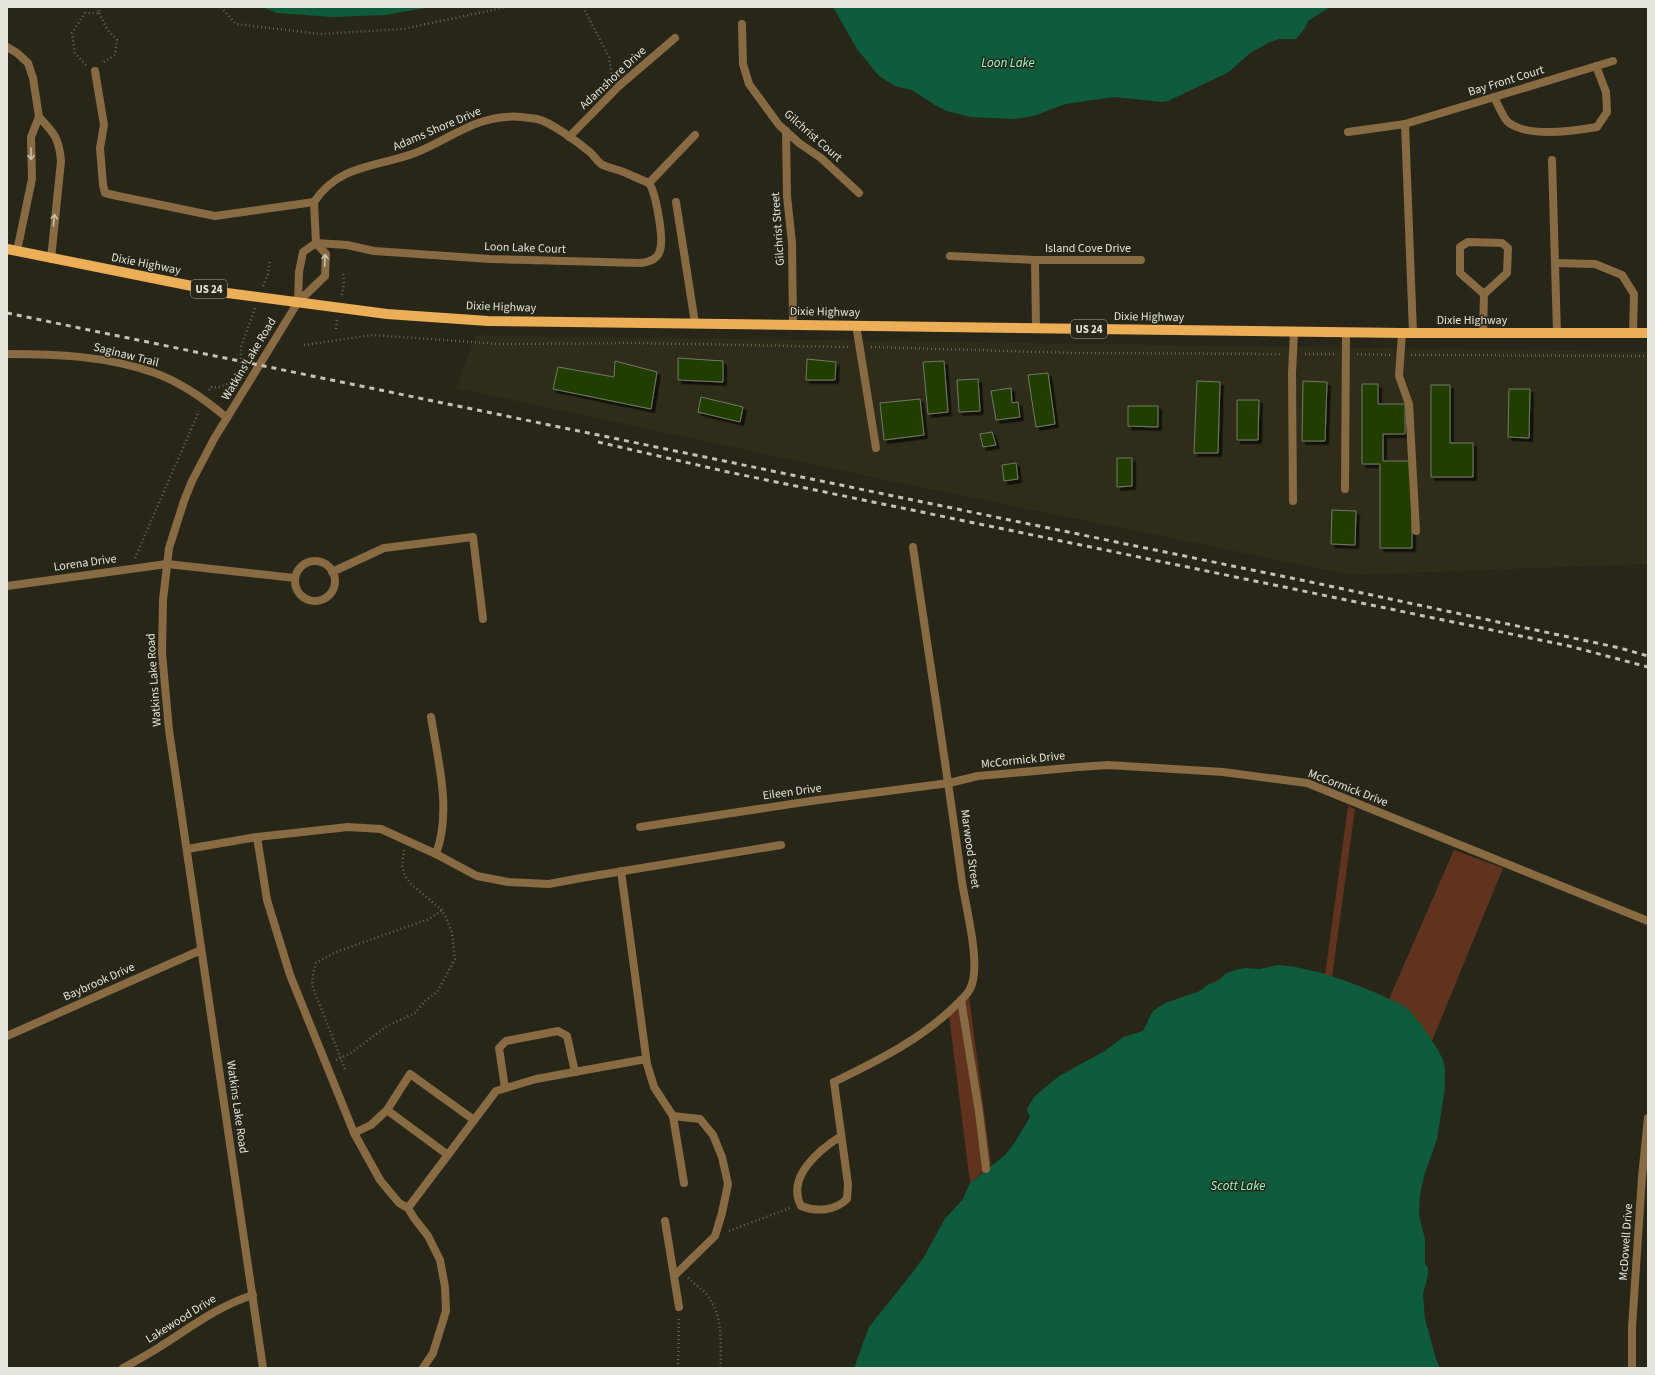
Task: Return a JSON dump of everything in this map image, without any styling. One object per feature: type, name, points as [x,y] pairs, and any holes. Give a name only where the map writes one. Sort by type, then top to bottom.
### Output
[{"type":"main road","name":"Dixie Highway","points":[[12,250],[227,293],[387,314],[488,320],[1294,332],[1483,334],[1648,333]]},
{"type":"street","name":"Gilchrist Court","points":[[742,24],[744,64],[749,84],[779,125],[799,143],[821,158],[859,193]]},
{"type":"street","name":"Adamshore Drive","points":[[569,137],[614,91],[675,38]]},
{"type":"street","points":[[7,47],[17,53],[28,63],[33,78],[39,117],[31,137],[32,180],[23,228],[12,250]]},
{"type":"street","name":"Bay Front Court","points":[[1348,132],[1405,124],[1613,61]]},
{"type":"street","points":[[1494,97],[1508,121],[1523,129],[1564,132],[1597,127],[1607,112],[1606,92],[1596,66]]},
{"type":"street","points":[[95,70],[104,125],[100,148],[105,193],[215,216],[314,202]]},
{"type":"street","name":"Adams Shore Drive","points":[[314,202],[320,192],[334,180],[353,170],[372,164],[390,161],[416,152],[464,128],[484,120],[509,116],[538,119],[569,137],[591,153],[602,164],[648,183]]},
{"type":"street","points":[[39,117],[55,134],[60,147],[61,161],[51,259]]},
{"type":"street","points":[[1405,124],[1413,333]]},
{"type":"street","name":"Gilchrist Street","points":[[786,131],[787,196],[792,243],[793,325]]},
{"type":"street","points":[[648,183],[694,135]]},
{"type":"street","points":[[1552,160],[1557,333]]},
{"type":"street","name":"Loon Lake Court","points":[[316,243],[347,245],[374,251],[490,259],[649,262],[656,258],[660,251],[661,243],[657,206],[651,187],[648,183]]},
{"type":"street","name":"Watkins Lake Road","points":[[263,1368],[169,730],[162,653],[163,600],[169,548],[192,482],[214,439],[298,302],[325,276],[326,254],[316,243],[314,202]]},
{"type":"street","points":[[676,202],[694,323]]},
{"type":"street","points":[[1483,334],[1484,294],[1507,273],[1508,248],[1502,243],[1468,242],[1460,247],[1460,273],[1484,294]]},
{"type":"street","points":[[298,302],[298,272],[303,252],[316,243]]},
{"type":"street","name":"Island Cove Drive","points":[[950,256],[1034,260],[1141,260]]},
{"type":"street","name":"Island Cove Drive","points":[[1034,260],[1036,328]]},
{"type":"street","points":[[1555,263],[1595,264],[1622,275],[1634,294],[1633,333]]},
{"type":"street","points":[[856,326],[876,448]]},
{"type":"street","points":[[1293,501],[1294,332]]},
{"type":"street","points":[[1345,489],[1346,332]]},
{"type":"street","points":[[1402,333],[1399,376],[1409,404],[1416,531]]},
{"type":"street","name":"Saginaw Trail","points":[[7,354],[50,354],[84,357],[113,362],[155,373],[204,399],[227,418]]},
{"type":"street","points":[[332,572],[384,548],[473,537],[483,619]]},
{"type":"street","name":"Marwood Street","points":[[841,1136],[834,1082],[876,1062],[939,1021],[971,988],[974,971],[974,951],[966,908],[949,783],[913,546]]},
{"type":"street","points":[[308,563],[322,563],[328,566],[332,572],[334,578],[332,591],[323,600],[317,601],[305,599],[296,590],[295,578],[302,566],[308,563]]},
{"type":"street","name":"Lorena Drive","points":[[7,586],[167,564],[295,578]]},
{"type":"street","points":[[431,717],[444,812],[442,839],[436,854]]},
{"type":"street","name":"McCormick Drive","points":[[949,783],[978,776],[1108,765],[1223,772],[1307,783],[1648,921]]},
{"type":"street","name":"Eileen Drive","points":[[640,827],[811,801],[949,783]]},
{"type":"street","points":[[187,849],[257,837],[348,827],[381,829],[436,854],[477,876],[508,882],[549,884],[781,845]]},
{"type":"street","points":[[257,837],[267,900],[290,975],[354,1133],[380,1180],[399,1203],[408,1208],[428,1236],[440,1260],[445,1287],[446,1311],[433,1353],[423,1368]]},
{"type":"street","points":[[621,871],[646,1059],[654,1087],[673,1116],[684,1183]]},
{"type":"street","name":"Baybrook Drive","points":[[7,1036],[201,950]]},
{"type":"street","points":[[961,1000],[979,1112],[986,1169]]},
{"type":"street","points":[[505,1088],[499,1048],[506,1041],[558,1031],[567,1036],[575,1072]]},
{"type":"street","points":[[408,1208],[496,1090],[536,1080],[646,1059]]},
{"type":"street","points":[[354,1133],[371,1125],[387,1110],[410,1074],[474,1120]]},
{"type":"street","points":[[387,1110],[448,1155]]},
{"type":"street","points":[[673,1116],[700,1119],[713,1135],[722,1157],[728,1184],[722,1213],[715,1236],[677,1274]]},
{"type":"street","name":"McDowell Drive","points":[[1632,1368],[1632,1328],[1642,1178],[1648,1118]]},
{"type":"street","points":[[841,1136],[848,1184],[847,1199],[834,1208],[810,1210],[801,1206],[798,1200],[798,1183],[802,1171],[829,1144],[841,1136]]},
{"type":"street","points":[[665,1221],[677,1274],[680,1307]]},
{"type":"street","name":"Lakewood Drive","points":[[123,1368],[161,1346],[212,1312],[237,1300],[253,1295]]},
{"type":"path","points":[[99,7],[99,13],[107,29],[117,40],[115,55],[104,63],[98,64],[98,68],[95,70],[87,66],[75,53],[72,33],[85,13],[99,13]]},
{"type":"path","points":[[221,7],[236,24],[320,34],[403,29],[507,7]]},
{"type":"path","points":[[583,7],[610,57],[614,91]]},
{"type":"path","points":[[268,274],[270,260]]},
{"type":"path","points":[[343,273],[344,282]]},
{"type":"path","points":[[134,568],[135,555],[210,387],[230,383],[241,370],[241,347],[245,335]]},
{"type":"path","points":[[304,345],[372,335],[500,344],[634,343],[1073,353],[1648,356]]},
{"type":"path","points":[[327,1065],[351,1053],[367,1039],[387,1026],[415,1013],[425,1001],[437,992],[455,959],[452,934],[442,910],[412,885],[405,876],[402,864],[407,840]]},
{"type":"path","points":[[345,1069],[312,985],[316,963],[336,952],[429,919],[442,910]]},
{"type":"path","points":[[715,1236],[788,1209],[801,1206]]},
{"type":"path","points":[[677,1274],[708,1296],[716,1312],[721,1338],[721,1368]]},
{"type":"path","points":[[678,1368],[680,1307]]},
{"type":"shaded area","points":[[476,335],[1648,352],[1648,564],[1351,575],[876,478],[456,388]]},
{"type":"shaded area","points":[[1348,806],[1355,809],[1332,977],[1325,975]]},
{"type":"shaded area","points":[[1454,850],[1503,868],[1432,1041],[1404,1006],[1389,999]]},
{"type":"shaded area","points":[[969,996],[991,1165],[970,1183],[949,1016]]},
{"type":"water","points":[[262,7],[431,7],[385,15],[332,17],[277,13]]},
{"type":"water","name":"Loon Lake","points":[[833,7],[1330,7],[1308,21],[1305,28],[1296,39],[1279,39],[1268,43],[1250,53],[1229,72],[1168,101],[1163,102],[1114,97],[1065,104],[1034,116],[1015,119],[970,117],[947,111],[912,90],[895,86],[879,76],[857,49]]},
{"type":"water","name":"Scott Lake","points":[[1277,965],[1325,974],[1374,992],[1404,1006],[1423,1027],[1443,1060],[1445,1068],[1445,1088],[1437,1139],[1424,1176],[1420,1195],[1419,1215],[1425,1239],[1425,1263],[1428,1268],[1428,1275],[1423,1294],[1425,1319],[1440,1368],[854,1368],[869,1327],[924,1257],[944,1220],[963,1199],[970,1183],[1005,1155],[1015,1142],[1030,1117],[1027,1110],[1035,1096],[1059,1076],[1105,1051],[1123,1037],[1143,1031],[1153,1011],[1165,1003],[1200,991],[1207,985],[1219,980],[1225,974],[1235,970],[1245,968],[1260,969]]},
{"type":"building","points":[[678,358],[723,361],[723,382],[678,380]]},
{"type":"building","points":[[807,359],[836,362],[835,380],[806,380]]},
{"type":"building","points":[[615,361],[657,372],[651,409],[553,389],[558,367],[614,377]]},
{"type":"building","points":[[944,361],[948,412],[928,414],[923,362]]},
{"type":"building","points":[[1048,373],[1055,424],[1036,427],[1028,375]]},
{"type":"building","points":[[978,379],[980,411],[959,412],[957,380]]},
{"type":"building","points":[[1197,381],[1220,382],[1218,453],[1194,453]]},
{"type":"building","points":[[1303,381],[1327,382],[1325,441],[1302,441]]},
{"type":"building","points":[[1362,384],[1378,384],[1378,404],[1405,404],[1405,434],[1383,434],[1383,461],[1412,461],[1412,548],[1380,548],[1380,464],[1362,464]]},
{"type":"building","points":[[1431,385],[1450,385],[1450,443],[1473,443],[1473,477],[1431,477]]},
{"type":"building","points":[[1011,388],[1012,403],[1018,402],[1020,417],[996,420],[991,391]]},
{"type":"building","points":[[1509,389],[1530,389],[1529,438],[1508,437]]},
{"type":"building","points":[[701,397],[743,407],[740,422],[698,412]]},
{"type":"building","points":[[920,399],[924,435],[884,440],[880,403]]},
{"type":"building","points":[[1237,400],[1259,400],[1258,440],[1237,440]]},
{"type":"building","points":[[1128,406],[1158,406],[1158,427],[1128,426]]},
{"type":"building","points":[[992,432],[996,445],[983,447],[980,434]]},
{"type":"building","points":[[1117,458],[1132,458],[1132,486],[1117,487]]},
{"type":"building","points":[[1016,463],[1018,479],[1004,481],[1002,465]]},
{"type":"building","points":[[1332,510],[1356,511],[1355,545],[1331,544]]},
{"type":"railway","points":[[7,313],[1320,584],[1620,648],[1648,656]]},
{"type":"railway","points":[[598,442],[728,472],[1569,646],[1648,667]]}]
